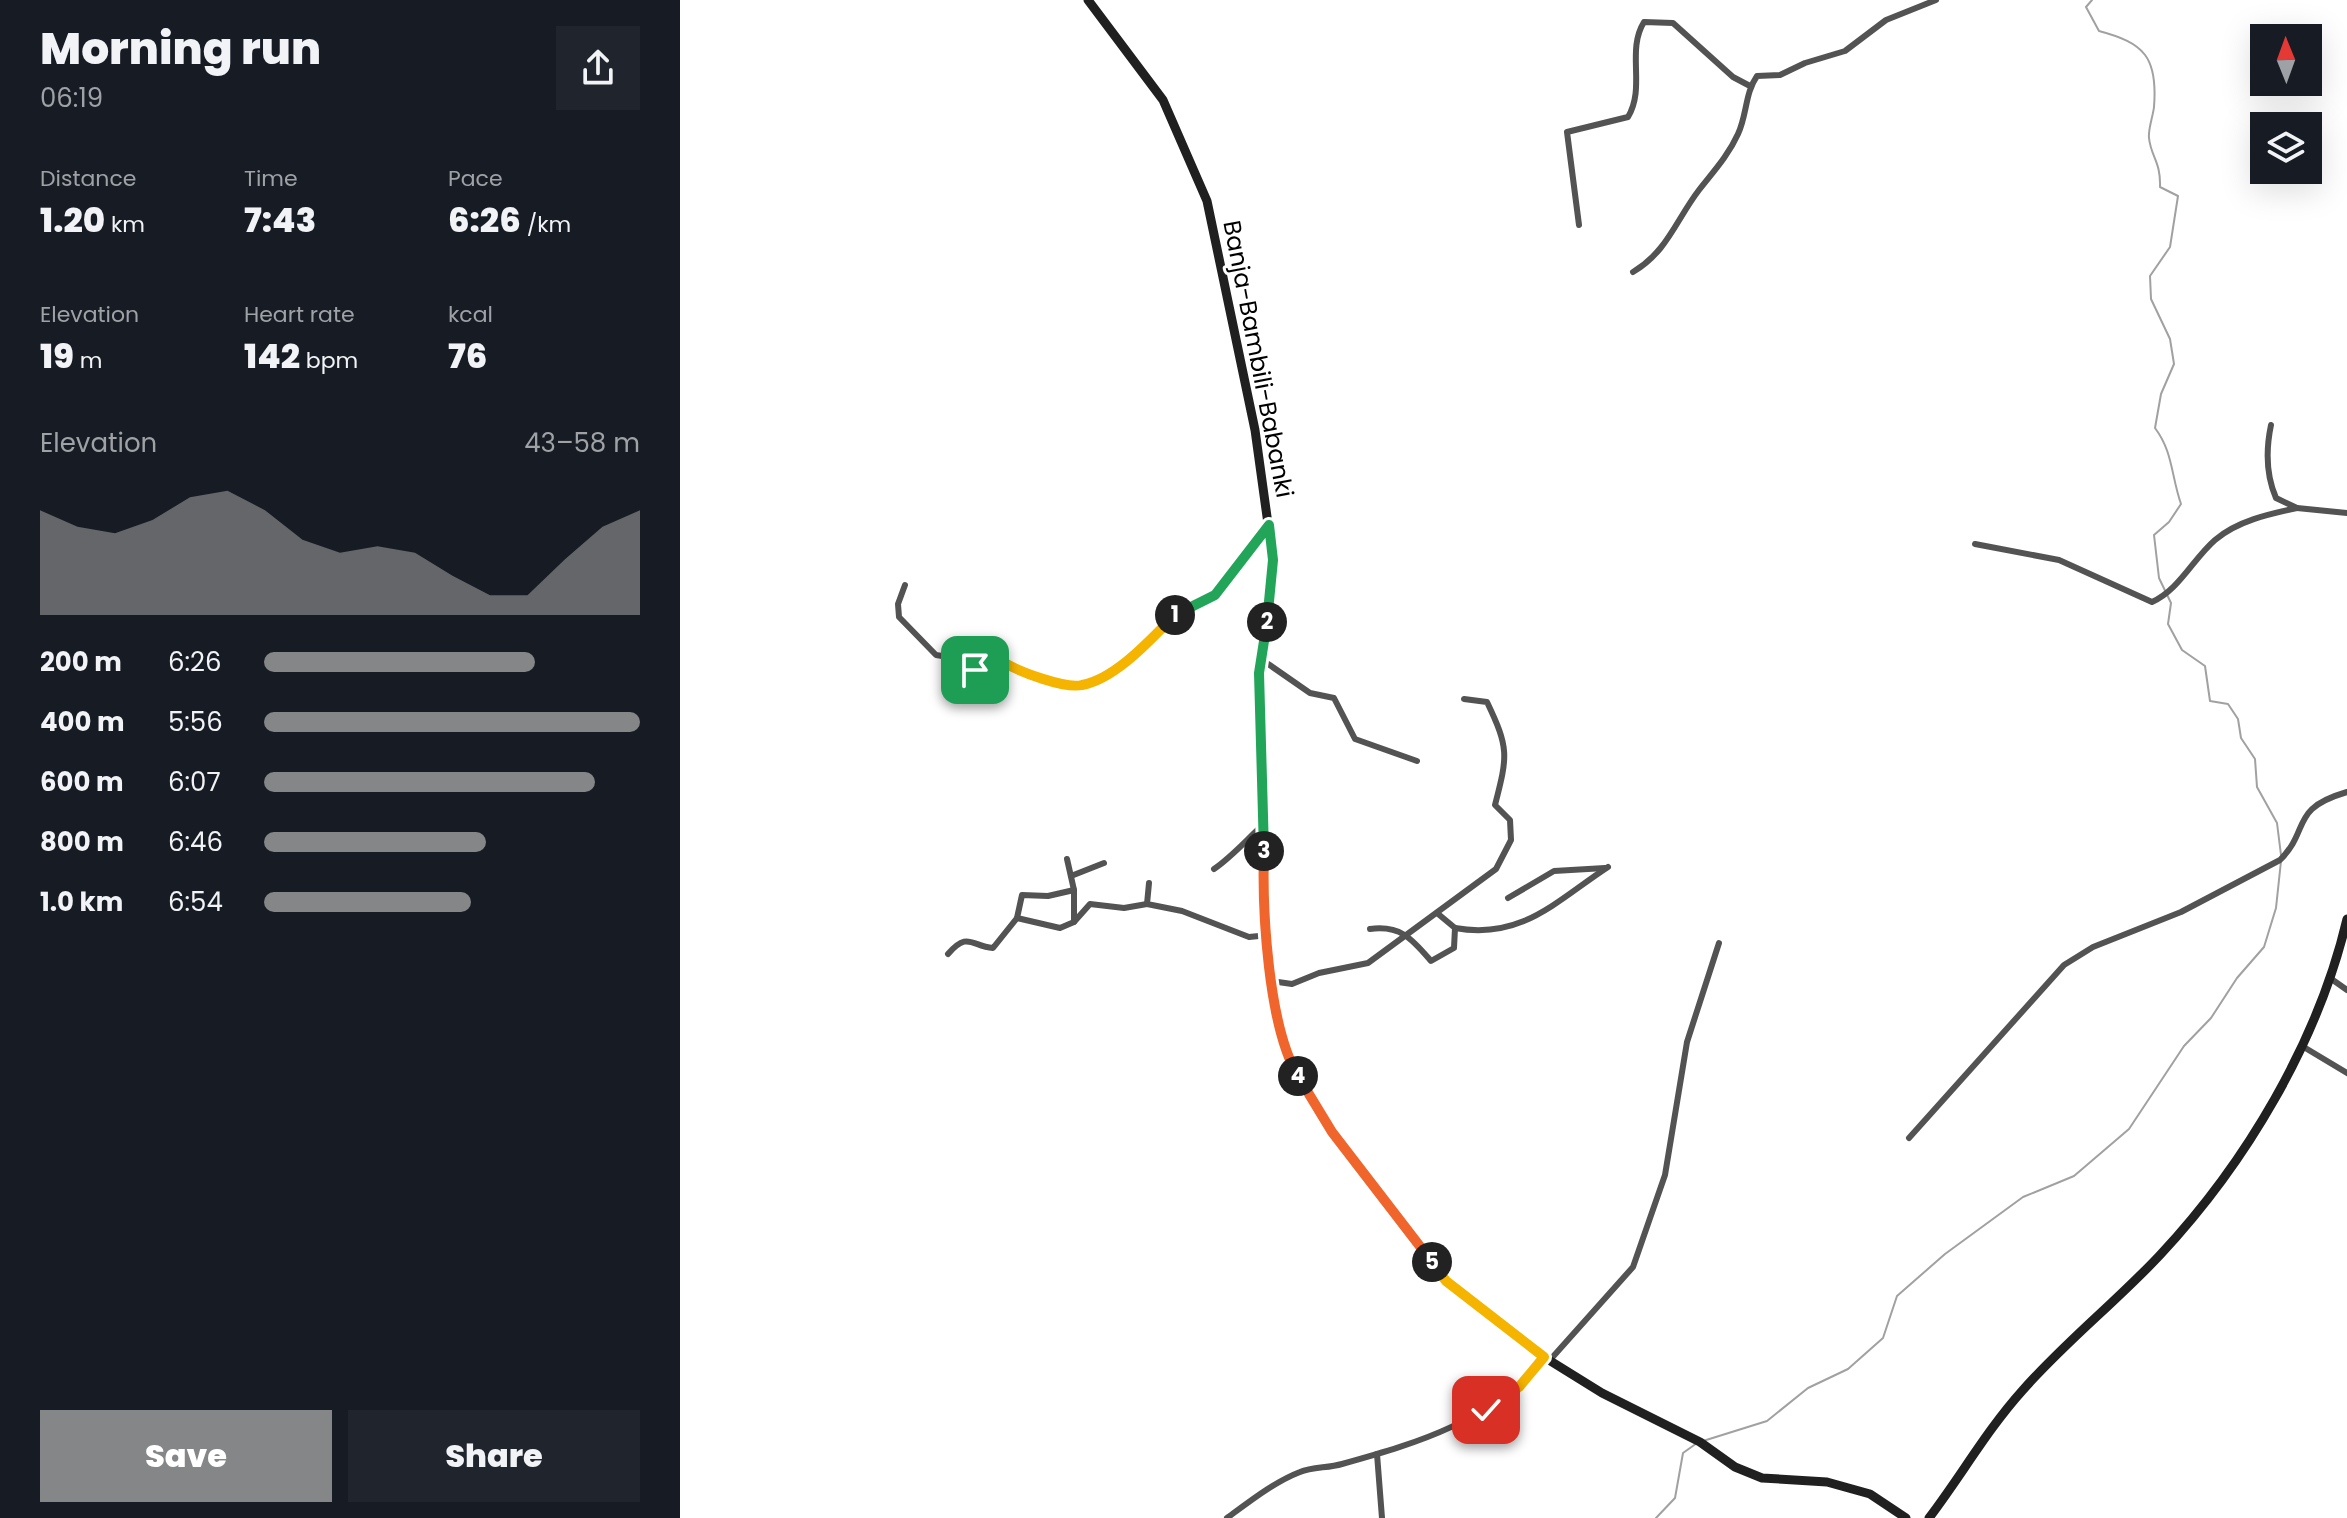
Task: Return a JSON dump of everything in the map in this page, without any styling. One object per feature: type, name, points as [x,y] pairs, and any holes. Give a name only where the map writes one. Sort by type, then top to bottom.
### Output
[{"type":"street","name":"Banja-Bambili-Babanki","points":[[1088,0],[1163,100],[1207,201],[1255,430],[1269,525],[1271,596],[1261,659],[1266,822],[1263,894],[1271,981],[1286,1056],[1332,1132],[1446,1281],[1547,1358],[1602,1393],[1700,1442],[1735,1467],[1762,1478],[1827,1482],[1870,1494],[1906,1518]]},
{"type":"street","points":[[1633,272],[1650,261],[1667,242],[1698,192],[1718,168],[1738,135],[1747,111],[1750,86],[1757,76],[1780,75],[1805,63],[1845,51],[1886,20],[1936,0]]},
{"type":"street","points":[[1579,225],[1567,132],[1628,117],[1635,106],[1636,48],[1644,22],[1673,23],[1733,77],[1750,86]]},
{"type":"street","points":[[2271,425],[2267,461],[2270,484],[2276,498],[2297,508],[2347,513]]},
{"type":"street","points":[[1975,544],[2059,560],[2152,602],[2172,587],[2216,539],[2240,525],[2297,508]]},
{"type":"street","points":[[905,585],[898,604],[899,617],[936,655],[961,659],[975,670],[1005,663],[1023,673],[1081,686],[1140,651],[1174,616],[1215,595],[1269,525]]},
{"type":"street","points":[[1261,659],[1310,693],[1334,698],[1355,739],[1417,761]]},
{"type":"street","points":[[1271,981],[1292,984],[1319,973],[1368,963],[1496,869],[1511,840],[1510,820],[1495,805],[1507,758],[1502,733],[1487,702],[1464,699]]},
{"type":"street","points":[[1909,1138],[2064,965],[2093,947],[2181,912],[2280,860],[2290,851],[2303,816],[2319,803],[2347,792]]},
{"type":"street","points":[[1214,869],[1231,858],[1236,848],[1266,822]]},
{"type":"street","points":[[1067,859],[1074,890],[1074,922]]},
{"type":"street","points":[[1071,876],[1104,863]]},
{"type":"street","points":[[1437,913],[1455,928],[1500,930],[1530,921],[1608,867],[1554,871],[1508,898]]},
{"type":"street","points":[[1147,904],[1149,883]]},
{"type":"street","points":[[948,954],[957,943],[975,940],[993,948],[1017,918],[1022,895],[1048,896],[1074,890]]},
{"type":"street","points":[[1017,918],[1060,928],[1074,922],[1090,904],[1124,908],[1147,904],[1182,911],[1249,937],[1269,935]]},
{"type":"street","points":[[1929,1518],[1997,1419],[2022,1390],[2187,1225],[2249,1139],[2302,1046],[2345,936],[2347,919]]},
{"type":"street","points":[[1370,929],[1388,927],[1408,935],[1431,961],[1454,948],[1455,928]]},
{"type":"street","points":[[1227,1518],[1301,1471],[1377,1454],[1436,1436],[1486,1410],[1519,1387],[1633,1267],[1665,1175],[1687,1042],[1719,943]]},
{"type":"street","points":[[2330,978],[2347,990]]},
{"type":"street","points":[[2302,1046],[2347,1073]]},
{"type":"street","points":[[1377,1454],[1382,1518]]},
{"type":"waterway","points":[[2092,0],[2086,7],[2099,31],[2137,47],[2150,64],[2155,90],[2150,145],[2159,171],[2160,187],[2178,196],[2170,247],[2150,276],[2151,299],[2170,339],[2174,364],[2161,394],[2155,428],[2168,455],[2181,504],[2169,522],[2154,535],[2159,578],[2171,603],[2168,624],[2182,650],[2205,666],[2210,701],[2228,704],[2238,719],[2241,738],[2255,759],[2257,787],[2277,823],[2281,855]]},
{"type":"waterway","points":[[1703,1441],[1767,1421],[1808,1388],[1848,1369],[1883,1338],[1897,1296],[1945,1254],[2023,1197],[2074,1176],[2129,1129],[2184,1046],[2211,1018],[2237,978],[2264,947],[2276,908],[2281,861]]},
{"type":"waterway","points":[[1656,1518],[1675,1498],[1683,1453],[1697,1443]]},
{"type":"route","points":[[975,670],[1005,663],[1023,673],[1081,686],[1120,665],[1150,643],[1174,616],[1215,595],[1269,525],[1273,560],[1271,596],[1259,673],[1266,822],[1263,894],[1271,981],[1286,1056],[1332,1132],[1446,1281],[1544,1357],[1519,1387],[1486,1410]]}]
